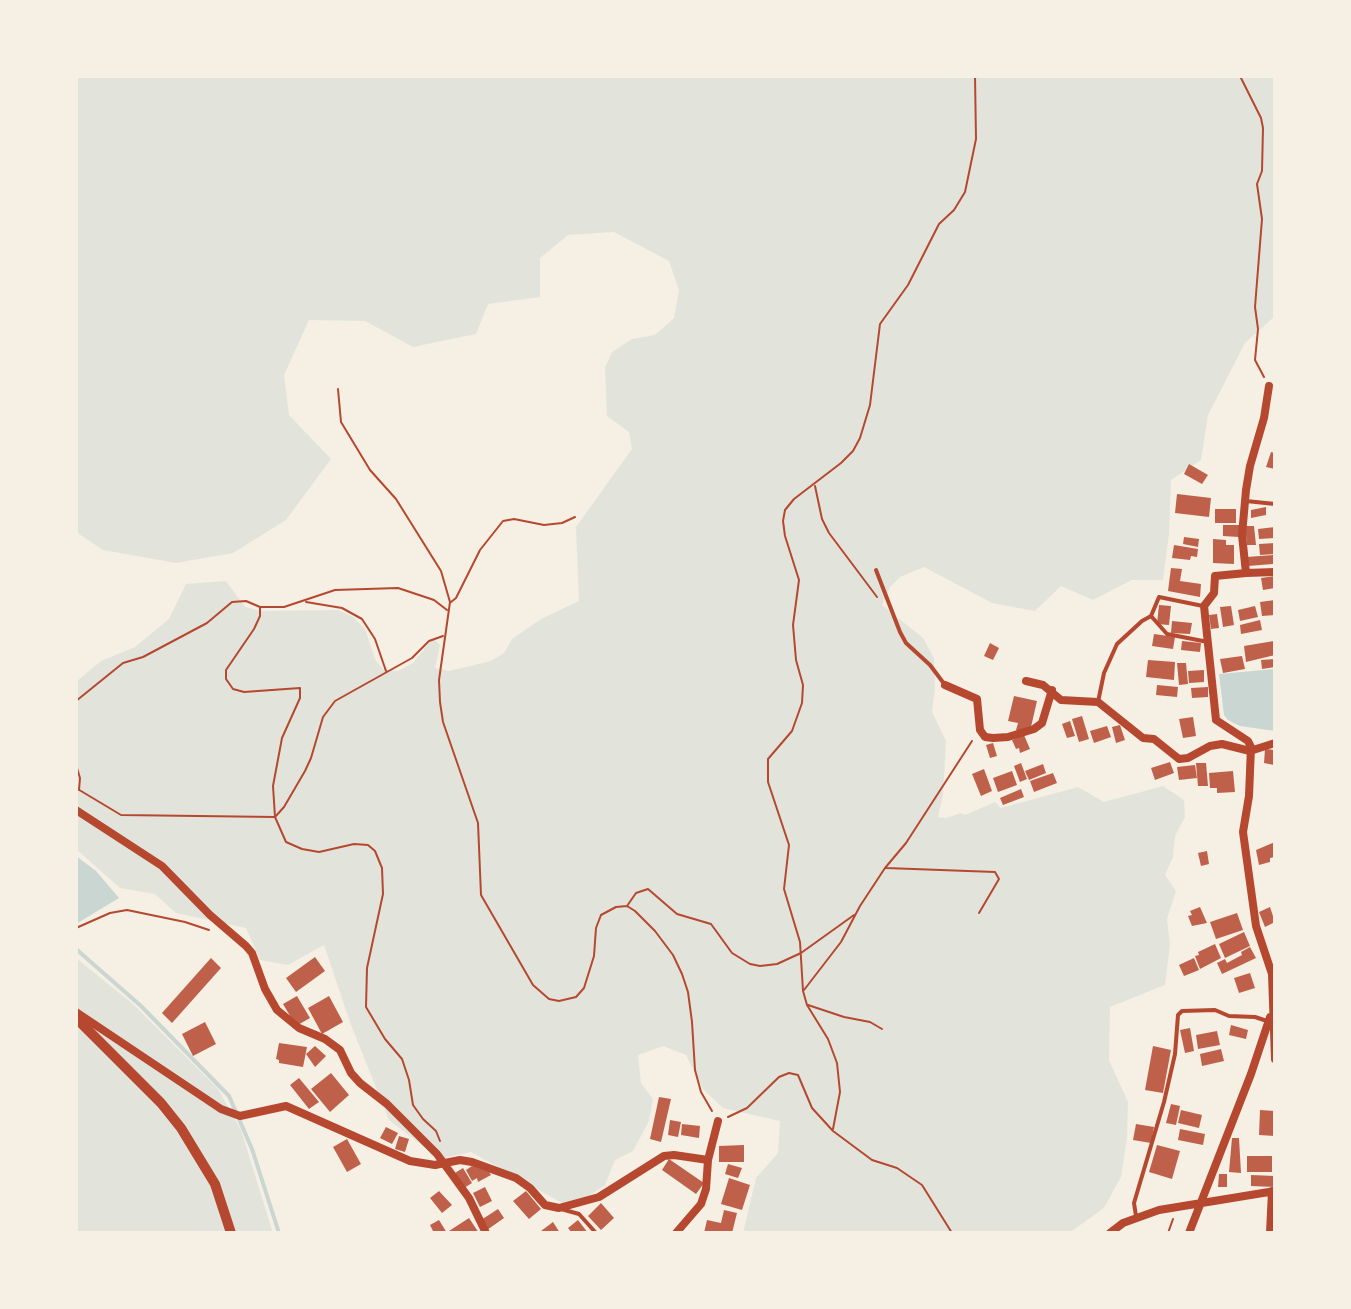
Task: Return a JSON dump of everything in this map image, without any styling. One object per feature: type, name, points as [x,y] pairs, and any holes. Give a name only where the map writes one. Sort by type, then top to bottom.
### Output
[{"type":"street","points":[[1246,573],[1242,535],[1250,466],[1264,418],[1269,386]]},
{"type":"street","points":[[1275,572],[1215,576],[1214,593],[1204,606],[1216,720],[1248,741],[1250,751],[1249,796],[1243,832],[1256,926],[1273,973],[1275,1059]]},
{"type":"street","points":[[1026,681],[1052,690],[1061,700],[1098,702],[1143,738],[1154,739],[1179,759],[1222,744],[1250,751],[1274,745]]},
{"type":"street","points":[[945,685],[977,699],[980,730],[985,737],[993,738],[1008,737],[1034,729],[1042,723],[1052,690]]},
{"type":"street","points":[[76,810],[162,866],[246,946],[277,1010],[299,1028],[325,1039],[340,1050],[351,1073],[360,1083],[387,1104],[437,1154],[469,1198],[486,1233]]},
{"type":"street","points":[[1263,949],[1275,945]]},
{"type":"street","points":[[1189,1233],[1251,1074],[1272,1010]]},
{"type":"street","points":[[76,1012],[221,1109],[240,1116],[286,1106],[410,1161],[421,1164],[460,1160],[516,1178],[545,1205],[559,1208],[599,1197],[664,1156],[708,1160]]},
{"type":"street","points":[[76,1018],[161,1103],[181,1128],[215,1184],[231,1233]]},
{"type":"street","points":[[676,1233],[701,1204],[718,1121]]},
{"type":"street","points":[[1110,1233],[1136,1217],[1178,1206],[1274,1191],[1270,1233]]},
{"type":"lane","points":[[1246,501],[1275,504]]},
{"type":"lane","points":[[876,570],[906,643],[930,665],[945,685]]},
{"type":"lane","points":[[1098,702],[1104,673],[1117,644],[1151,616],[1159,597],[1204,606]]},
{"type":"lane","points":[[1151,616],[1167,634],[1209,642]]},
{"type":"lane","points":[[1136,1217],[1134,1203],[1164,1102],[1177,1040],[1178,1015],[1182,1011],[1215,1010],[1229,1016],[1255,1017],[1269,1022]]},
{"type":"lane","points":[[559,1208],[579,1214],[596,1233]]},
{"type":"path","points":[[833,1131],[840,1092],[837,1063],[803,991],[795,920],[784,889],[789,845],[787,833],[771,798],[768,782],[768,759],[792,731],[802,703],[803,685],[796,660],[793,625],[799,580],[783,521],[785,510],[794,499],[853,451],[860,438],[870,405],[880,324],[908,285],[939,224],[954,210],[965,192],[976,139],[975,76]]},
{"type":"path","points":[[1240,76],[1263,128],[1262,171],[1257,184],[1262,219],[1255,307],[1258,329],[1255,360],[1269,386]]},
{"type":"path","points":[[338,389],[341,422],[370,470],[396,499],[423,539],[441,571],[450,602],[439,680],[443,722],[478,823],[481,895],[522,970],[549,999],[559,1001],[576,997],[589,975],[601,915],[616,907],[627,906],[655,931],[673,955],[682,974],[690,1007],[695,1070],[701,1092],[718,1121],[747,1108],[771,1083],[789,1073],[798,1075],[812,1108],[833,1131],[872,1160],[897,1168],[922,1185],[952,1233]]},
{"type":"path","points":[[814,485],[822,519],[829,533],[879,601]]},
{"type":"path","points":[[450,602],[456,598],[480,550],[503,521],[514,519],[544,525],[562,523],[575,517]]},
{"type":"path","points":[[76,701],[123,663],[143,657],[207,623],[232,602],[284,607],[335,590],[398,588],[434,600],[448,611]]},
{"type":"path","points":[[304,601],[342,608],[362,619],[370,629],[387,672]]},
{"type":"path","points":[[260,607],[254,629],[226,670],[226,679],[233,689],[244,692],[300,688],[300,698],[282,738],[273,786],[275,817],[286,842],[319,852],[354,844],[368,845],[375,851],[382,868],[383,894],[367,968],[366,1007],[385,1039],[402,1059],[413,1105],[440,1138],[437,1154]]},
{"type":"path","points":[[76,765],[80,778],[78,789],[121,815],[275,817],[284,807],[311,758],[323,717],[335,701],[412,658],[429,641],[445,636]]},
{"type":"path","points":[[803,991],[841,942],[885,868],[906,843],[980,730]]},
{"type":"path","points":[[885,868],[995,872],[999,879],[979,913]]},
{"type":"path","points":[[627,906],[636,893],[648,889],[677,914],[714,927],[732,953],[750,964],[777,964],[801,953],[855,914]]},
{"type":"path","points":[[76,928],[110,913],[127,910],[217,932]]},
{"type":"path","points":[[807,1005],[870,1022],[882,1029]]},
{"type":"path","points":[[1168,1233],[1178,1206]]},
{"type":"shaded area","points":[[76,76],[1275,76],[1275,316],[1245,343],[1208,415],[1201,460],[1171,480],[1163,580],[1132,580],[1093,600],[1061,586],[1035,611],[992,603],[924,567],[900,577],[890,587],[882,605],[923,638],[934,658],[932,712],[946,741],[943,795],[938,817],[965,815],[995,802],[1001,808],[1078,787],[1104,802],[1163,786],[1184,800],[1185,817],[1175,836],[1173,857],[1165,875],[1176,891],[1167,919],[1170,945],[1165,985],[1110,1007],[1109,1060],[1128,1102],[1127,1138],[1121,1177],[1104,1208],[1069,1233],[743,1233],[756,1178],[778,1153],[780,1121],[723,1108],[703,1089],[686,1055],[663,1046],[638,1055],[641,1083],[653,1099],[649,1121],[633,1151],[615,1160],[605,1185],[571,1208],[471,1152],[440,1159],[389,1120],[351,1025],[324,945],[288,965],[260,960],[246,928],[176,913],[155,894],[120,888],[76,849],[76,682],[101,661],[135,647],[169,619],[186,584],[226,581],[245,607],[261,611],[338,610],[353,617],[365,629],[376,661],[383,669],[398,671],[413,663],[433,638],[440,645],[435,668],[449,671],[491,661],[504,653],[512,639],[541,619],[579,601],[576,527],[632,449],[629,432],[607,416],[605,368],[612,352],[632,339],[655,335],[674,318],[679,290],[669,261],[614,232],[568,235],[540,258],[540,297],[488,304],[476,334],[413,347],[365,321],[309,320],[284,375],[289,415],[331,459],[286,520],[233,553],[176,563],[103,550],[76,532]]},
{"type":"shaded area","points":[[1275,669],[1275,731],[1240,726],[1228,720],[1224,715],[1219,674]]},
{"type":"shaded area","points":[[76,856],[96,871],[119,898],[76,924]]},
{"type":"shaded area","points":[[76,958],[133,1004],[218,1089],[241,1130],[273,1233],[76,1233]]},
{"type":"building","points":[[1271,452],[1275,453],[1275,469],[1266,467]]},
{"type":"building","points":[[1189,464],[1208,475],[1202,484],[1184,474]]},
{"type":"building","points":[[1177,494],[1211,498],[1209,517],[1175,513]]},
{"type":"building","points":[[1266,507],[1266,515],[1251,518],[1251,510]]},
{"type":"building","points":[[1215,509],[1236,509],[1236,523],[1215,523]]},
{"type":"building","points":[[1223,525],[1240,525],[1239,537],[1223,536]]},
{"type":"building","points":[[1245,526],[1254,526],[1256,545],[1247,545]]},
{"type":"building","points":[[1275,527],[1275,538],[1259,539],[1258,529]]},
{"type":"building","points":[[1184,537],[1199,539],[1198,547],[1183,544]]},
{"type":"building","points":[[1213,539],[1226,540],[1226,545],[1234,545],[1234,564],[1213,563]]},
{"type":"building","points":[[1275,543],[1275,554],[1260,555],[1259,544]]},
{"type":"building","points":[[1174,545],[1198,549],[1197,557],[1191,556],[1190,560],[1172,558]]},
{"type":"building","points":[[1273,555],[1273,564],[1248,566],[1247,557]]},
{"type":"building","points":[[1171,568],[1182,569],[1180,581],[1201,584],[1200,597],[1168,591]]},
{"type":"building","points":[[1275,576],[1275,588],[1263,590],[1261,578]]},
{"type":"building","points":[[1275,600],[1275,615],[1262,616],[1260,602]]},
{"type":"building","points":[[1159,605],[1171,606],[1169,625],[1157,624]]},
{"type":"building","points":[[1231,606],[1234,625],[1223,627],[1220,607]]},
{"type":"building","points":[[1255,606],[1258,617],[1240,621],[1238,610]]},
{"type":"building","points":[[1217,614],[1219,628],[1211,629],[1209,615]]},
{"type":"building","points":[[1260,620],[1262,630],[1241,634],[1240,625]]},
{"type":"building","points":[[1172,621],[1192,623],[1190,634],[1171,633]]},
{"type":"building","points":[[1154,634],[1175,637],[1173,649],[1152,646]]},
{"type":"building","points":[[1182,641],[1201,643],[1200,652],[1181,650]]},
{"type":"building","points":[[1274,641],[1275,655],[1246,662],[1244,646]]},
{"type":"building","points":[[990,643],[999,648],[993,660],[984,656]]},
{"type":"building","points":[[1242,656],[1245,669],[1223,673],[1220,659]]},
{"type":"building","points":[[1275,659],[1275,667],[1262,669],[1261,660]]},
{"type":"building","points":[[1148,660],[1175,662],[1174,680],[1146,677]]},
{"type":"building","points":[[1177,663],[1186,663],[1188,684],[1179,685]]},
{"type":"building","points":[[1204,670],[1204,682],[1189,683],[1188,671]]},
{"type":"building","points":[[1157,685],[1178,687],[1177,697],[1156,695]]},
{"type":"building","points":[[1208,687],[1208,697],[1192,698],[1191,688]]},
{"type":"building","points":[[1014,696],[1037,701],[1031,727],[1021,731],[1016,730],[1018,723],[1008,721]]},
{"type":"building","points":[[1082,716],[1089,739],[1079,742],[1072,719]]},
{"type":"building","points":[[1193,717],[1196,736],[1183,738],[1179,719]]},
{"type":"building","points":[[1070,721],[1075,736],[1067,738],[1062,724]]},
{"type":"building","points":[[1120,725],[1125,740],[1116,743],[1112,727]]},
{"type":"building","points":[[1107,726],[1111,737],[1094,743],[1090,731]]},
{"type":"building","points":[[1024,735],[1030,749],[1020,753],[1012,740]]},
{"type":"building","points":[[993,743],[997,756],[990,758],[986,745]]},
{"type":"building","points":[[1265,749],[1275,750],[1274,765],[1264,763]]},
{"type":"building","points":[[1170,762],[1174,773],[1155,780],[1151,768]]},
{"type":"building","points":[[1021,763],[1027,779],[1020,782],[1014,766]]},
{"type":"building","points":[[1196,763],[1206,763],[1208,786],[1198,786]]},
{"type":"building","points":[[1043,764],[1046,773],[1029,780],[1025,771]]},
{"type":"building","points":[[1195,765],[1197,778],[1179,780],[1177,767]]},
{"type":"building","points":[[984,769],[992,791],[981,796],[972,774]]},
{"type":"building","points":[[1012,771],[1017,785],[998,792],[993,778]]},
{"type":"building","points":[[1233,771],[1235,792],[1217,793],[1217,788],[1210,788],[1209,773]]},
{"type":"building","points":[[1053,773],[1057,783],[1034,792],[1030,781]]},
{"type":"building","points":[[1021,789],[1024,797],[1003,805],[1000,798]]},
{"type":"building","points":[[1275,842],[1275,857],[1259,865],[1256,850]]},
{"type":"building","points":[[1207,851],[1209,864],[1201,866],[1198,853]]},
{"type":"building","points":[[1200,907],[1207,923],[1192,926],[1188,916],[1192,915],[1190,911]]},
{"type":"building","points":[[1270,907],[1275,922],[1265,927],[1259,912]]},
{"type":"building","points":[[1237,913],[1243,930],[1216,939],[1210,922]]},
{"type":"building","points":[[1244,932],[1250,946],[1225,958],[1219,944]]},
{"type":"building","points":[[1215,944],[1221,958],[1200,969],[1195,956]]},
{"type":"building","points":[[1250,947],[1256,958],[1222,974],[1217,963],[1225,959],[1227,963]]},
{"type":"building","points":[[315,957],[325,971],[296,992],[286,978]]},
{"type":"building","points":[[211,958],[221,968],[172,1023],[162,1013]]},
{"type":"building","points":[[1194,958],[1199,970],[1184,976],[1179,965]]},
{"type":"building","points":[[1250,973],[1255,988],[1239,993],[1234,978]]},
{"type":"building","points":[[297,996],[310,1018],[296,1026],[283,1004]]},
{"type":"building","points":[[329,996],[343,1022],[322,1034],[308,1008]]},
{"type":"building","points":[[205,1022],[216,1044],[193,1056],[182,1034]]},
{"type":"building","points":[[1231,1025],[1248,1030],[1246,1039],[1229,1035]]},
{"type":"building","points":[[1190,1028],[1194,1051],[1185,1053],[1180,1030]]},
{"type":"building","points":[[1217,1031],[1220,1045],[1198,1049],[1196,1035]]},
{"type":"building","points":[[279,1043],[307,1047],[303,1067],[279,1063],[276,1059]]},
{"type":"building","points":[[315,1046],[326,1056],[315,1067],[306,1054]]},
{"type":"building","points":[[1153,1046],[1171,1050],[1163,1093],[1145,1090]]},
{"type":"building","points":[[1221,1049],[1224,1061],[1202,1066],[1200,1054]]},
{"type":"building","points":[[331,1073],[349,1095],[330,1112],[311,1089]]},
{"type":"building","points":[[299,1078],[319,1102],[309,1109],[290,1085]]},
{"type":"building","points":[[659,1097],[671,1099],[661,1142],[650,1139]]},
{"type":"building","points":[[1171,1104],[1180,1106],[1176,1125],[1166,1123]]},
{"type":"building","points":[[1181,1110],[1202,1115],[1199,1128],[1178,1123]]},
{"type":"building","points":[[1260,1110],[1275,1111],[1275,1136],[1259,1135]]},
{"type":"building","points":[[670,1120],[681,1122],[678,1137],[668,1135]]},
{"type":"building","points":[[682,1124],[700,1126],[699,1138],[681,1135]]},
{"type":"building","points":[[1136,1124],[1154,1127],[1151,1143],[1133,1140]]},
{"type":"building","points":[[386,1127],[398,1133],[392,1144],[380,1138]]},
{"type":"building","points":[[1180,1129],[1205,1134],[1203,1145],[1178,1140]]},
{"type":"building","points":[[399,1136],[409,1139],[405,1152],[395,1149]]},
{"type":"building","points":[[1232,1138],[1239,1138],[1241,1173],[1229,1172]]},
{"type":"building","points":[[347,1139],[361,1164],[347,1172],[333,1147]]},
{"type":"building","points":[[744,1145],[744,1162],[719,1162],[719,1146]]},
{"type":"building","points":[[1157,1145],[1180,1151],[1172,1179],[1149,1172]]},
{"type":"building","points":[[1247,1156],[1272,1156],[1272,1172],[1247,1172]]},
{"type":"building","points":[[669,1159],[704,1183],[696,1194],[662,1170]]},
{"type":"building","points":[[728,1164],[742,1168],[738,1178],[725,1174]]},
{"type":"building","points":[[472,1166],[491,1175],[478,1182],[477,1178],[472,1181],[466,1170]]},
{"type":"building","points":[[463,1168],[472,1183],[464,1188],[455,1173]]},
{"type":"building","points":[[1219,1174],[1227,1174],[1227,1187],[1218,1187]]},
{"type":"building","points":[[1251,1175],[1275,1176],[1275,1187],[1251,1186]]},
{"type":"building","points":[[729,1178],[750,1185],[742,1210],[721,1204]]},
{"type":"building","points":[[485,1187],[492,1201],[480,1207],[473,1193]]},
{"type":"building","points":[[439,1191],[452,1205],[442,1213],[430,1198]]},
{"type":"building","points":[[526,1191],[541,1209],[529,1219],[513,1201]]},
{"type":"building","points":[[601,1203],[614,1218],[601,1230],[588,1216]]},
{"type":"building","points":[[498,1209],[504,1218],[487,1230],[481,1220]]},
{"type":"building","points":[[724,1210],[737,1213],[732,1233],[704,1233],[707,1220],[721,1223]]},
{"type":"building","points":[[469,1218],[479,1233],[450,1233],[449,1231]]},
{"type":"building","points":[[439,1220],[447,1233],[434,1233],[430,1225]]},
{"type":"building","points":[[578,1220],[588,1233],[572,1233],[568,1228]]},
{"type":"building","points":[[553,1222],[560,1233],[542,1233],[541,1231]]},
{"type":"waterway","points":[[76,949],[141,1006],[229,1096],[252,1149],[279,1233]]}]
